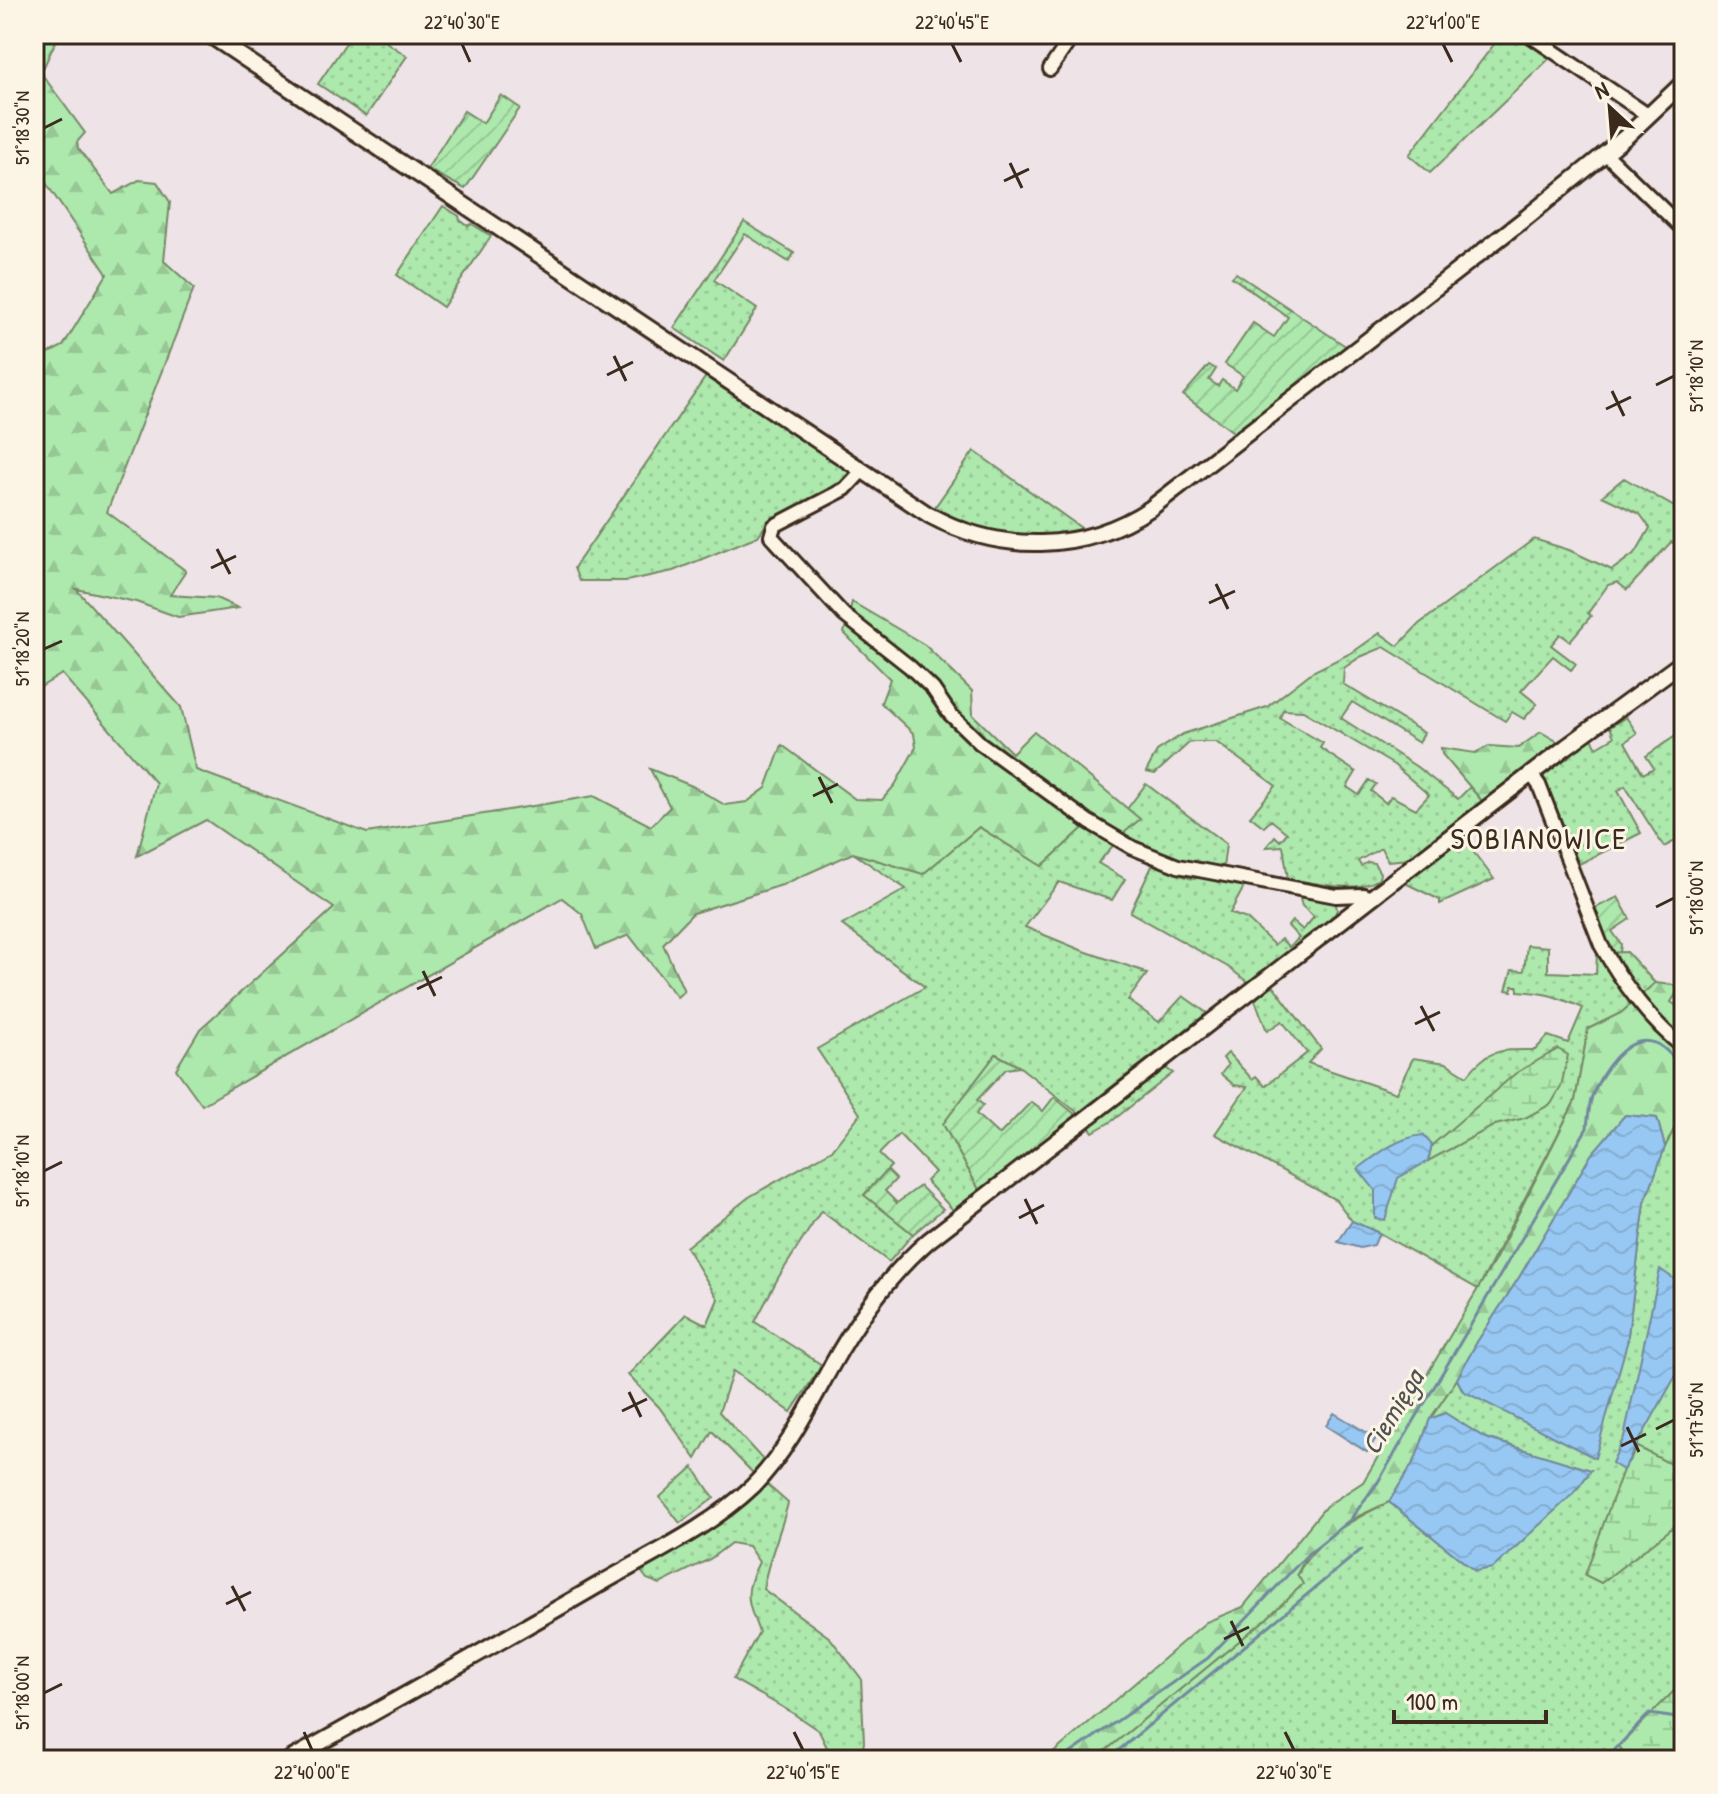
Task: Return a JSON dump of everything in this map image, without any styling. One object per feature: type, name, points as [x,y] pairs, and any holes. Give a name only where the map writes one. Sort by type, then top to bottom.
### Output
[{"type":"street","points":[[208,34],[929,515],[950,526],[982,536],[1046,543],[1083,539],[1111,531],[1178,488],[1606,154],[1684,82]]},
{"type":"street","points":[[1050,69],[1074,34]]},
{"type":"street","points":[[1528,34],[1649,116]]},
{"type":"street","points":[[1606,154],[1684,230]]},
{"type":"street","points":[[861,472],[845,489],[774,526],[771,536],[844,615],[910,667],[980,743],[1089,822],[1144,852],[1191,869],[1336,896],[1364,895],[1370,898]]},
{"type":"street","points":[[289,1760],[523,1629],[693,1530],[731,1504],[753,1486],[784,1449],[857,1324],[884,1285],[916,1251],[1344,917],[1684,661]]},
{"type":"street","points":[[1531,774],[1539,785],[1611,964],[1666,1034],[1683,1047]]},
{"type":"street","points":[[1336,896],[1344,917]]},
{"type":"green space","points":[[34,34],[59,34],[41,73],[85,133],[77,142],[78,148],[113,194],[139,180],[157,182],[170,202],[164,261],[194,288],[107,512],[186,571],[170,595],[216,598],[238,608],[178,617],[136,602],[76,589],[181,707],[196,770],[367,833],[594,796],[651,826],[670,807],[650,769],[692,786],[725,805],[747,802],[766,788],[782,745],[855,799],[882,800],[895,785],[916,747],[914,734],[881,703],[890,679],[844,633],[852,602],[925,645],[972,691],[973,715],[1012,753],[1034,731],[1140,819],[1123,834],[1084,827],[1042,866],[979,827],[923,874],[853,853],[782,885],[693,913],[663,944],[684,991],[677,997],[629,935],[596,949],[582,914],[562,898],[202,1105],[176,1069],[200,1029],[334,908],[206,820],[137,856],[156,783],[62,674],[34,691],[34,370],[43,356],[63,346],[107,274],[34,165],[34,149],[39,141],[34,136]]},
{"type":"green space","points":[[352,34],[374,34],[407,56],[366,116],[318,84]]},
{"type":"green space","points":[[1502,34],[1514,34],[1550,58],[1430,173],[1409,155]]},
{"type":"green space","points":[[501,95],[520,108],[465,189],[427,169],[464,111],[483,123]]},
{"type":"green space","points":[[443,206],[468,226],[472,224],[491,236],[443,307],[397,275]]},
{"type":"green space","points":[[744,222],[794,253],[789,262],[745,234],[714,280],[757,309],[724,361],[674,328]]},
{"type":"green space","points":[[1236,273],[1347,347],[1236,434],[1183,395],[1209,365],[1216,369],[1209,380],[1218,386],[1222,380],[1235,389],[1243,376],[1225,364],[1253,323],[1274,337],[1288,317],[1232,277]]},
{"type":"green space","points":[[707,375],[855,475],[841,487],[765,526],[758,536],[673,571],[626,581],[579,581],[574,568]]},
{"type":"green space","points":[[974,451],[1084,530],[1044,536],[1007,534],[971,525],[935,507]]},
{"type":"green space","points":[[1624,478],[1678,509],[1684,506],[1684,548],[1671,542],[1627,590],[1617,582],[1608,585],[1588,613],[1591,616],[1570,641],[1560,634],[1551,645],[1576,664],[1571,670],[1553,656],[1521,691],[1537,704],[1524,719],[1512,712],[1505,721],[1384,647],[1344,668],[1343,684],[1424,733],[1419,743],[1352,702],[1341,718],[1417,767],[1458,799],[1470,787],[1483,802],[1409,859],[1388,861],[1381,848],[1358,861],[1361,866],[1374,863],[1380,873],[1379,879],[1369,884],[1346,887],[1288,879],[1283,846],[1266,847],[1275,836],[1280,841],[1287,833],[1271,820],[1264,827],[1250,816],[1276,786],[1216,742],[1190,742],[1155,774],[1146,772],[1157,751],[1183,734],[1267,707],[1312,672],[1353,652],[1380,633],[1398,646],[1419,624],[1534,539],[1569,550],[1612,570],[1636,552],[1650,528],[1640,514],[1602,496]],"holes":[[[1283,710],[1303,711],[1394,765],[1429,795],[1416,809],[1391,796],[1386,803],[1371,791],[1376,784],[1369,780],[1359,795],[1347,787],[1356,772],[1320,748],[1323,743],[1280,718]]]},
{"type":"green space","points":[[1626,717],[1637,733],[1625,742],[1643,774],[1654,768],[1646,756],[1677,735],[1684,746],[1684,842],[1681,838],[1664,847],[1625,786],[1618,791],[1641,833],[1579,864],[1543,775],[1591,737],[1597,747],[1614,737],[1610,727]]},
{"type":"green space","points":[[1541,732],[1558,742],[1483,802],[1442,754],[1441,748],[1475,753],[1489,746],[1518,748]]},
{"type":"green space","points":[[1146,784],[1226,844],[1223,868],[1174,859],[1123,834],[1098,863],[1125,879],[1112,900],[1059,882],[1025,927],[1143,971],[1147,974],[1128,1000],[1159,1022],[1183,996],[1207,1013],[1078,1113],[1020,1067],[996,1054],[943,1124],[980,1191],[953,1210],[926,1181],[935,1172],[899,1134],[879,1154],[891,1166],[864,1195],[913,1234],[889,1262],[821,1211],[778,1278],[755,1322],[822,1365],[791,1412],[733,1371],[719,1412],[764,1461],[753,1473],[712,1431],[696,1459],[659,1407],[628,1375],[686,1314],[707,1325],[718,1299],[686,1247],[749,1197],[832,1150],[860,1114],[817,1049],[925,987],[842,925],[906,889],[853,853],[923,874],[979,827],[1042,866],[1084,827],[1139,819],[1127,809]]},
{"type":"green space","points":[[1462,837],[1494,879],[1440,904],[1440,900],[1403,882]]},
{"type":"green space","points":[[1153,864],[1189,878],[1198,876],[1245,885],[1230,913],[1247,919],[1274,945],[1281,939],[1289,947],[1299,938],[1288,926],[1292,921],[1303,930],[1314,917],[1302,906],[1300,899],[1305,893],[1335,901],[1337,909],[1335,915],[1249,983],[1228,967],[1130,912]]},
{"type":"green space","points":[[1618,897],[1630,919],[1612,931],[1621,944],[1620,952],[1611,953],[1595,908]]},
{"type":"green space","points":[[1527,945],[1548,947],[1548,972],[1596,974],[1597,953],[1627,952],[1655,983],[1621,1013],[1588,1029],[1575,1101],[1478,1289],[1352,1221],[1336,1200],[1215,1134],[1247,1087],[1234,1085],[1221,1074],[1228,1065],[1223,1058],[1228,1053],[1252,1079],[1256,1076],[1265,1086],[1307,1053],[1282,1021],[1267,1031],[1255,1000],[1272,984],[1321,1049],[1308,1063],[1396,1093],[1413,1058],[1446,1063],[1467,1076],[1482,1060],[1496,1052],[1535,1050],[1548,1036],[1568,1043],[1583,1008],[1551,996],[1518,991],[1518,986],[1512,986],[1512,991],[1506,990],[1512,970],[1524,971]]},
{"type":"green space","points":[[1655,983],[1681,986],[1671,1002],[1684,1011],[1684,1109],[1665,1147],[1657,1118],[1625,1115],[1591,1155],[1430,1419],[1415,1460],[1389,1502],[1350,1520],[1308,1554],[1297,1574],[1303,1584],[1267,1618],[1094,1760],[1045,1760],[1206,1622],[1243,1607],[1326,1506],[1363,1482],[1495,1260],[1575,1101],[1588,1029],[1621,1013]]},
{"type":"green space","points":[[1558,1049],[1568,1055],[1561,1087],[1551,1104],[1525,1118],[1495,1125],[1428,1161],[1432,1145],[1516,1073]]},
{"type":"green space","points":[[996,1054],[1020,1067],[1006,1069],[977,1100],[983,1105],[976,1114],[999,1135],[1031,1102],[1043,1111],[1054,1097],[1076,1115],[980,1191],[943,1124]]},
{"type":"green space","points":[[1164,1067],[1173,1073],[1112,1121],[1093,1132],[1089,1126]]},
{"type":"green space","points":[[1681,1112],[1684,1113],[1684,1760],[1094,1760],[1267,1618],[1302,1584],[1297,1575],[1315,1550],[1362,1515],[1389,1502],[1475,1571],[1575,1492],[1591,1470],[1485,1438],[1445,1413],[1430,1419],[1457,1379],[1463,1391],[1627,1343],[1645,1202]]},
{"type":"green space","points":[[887,1170],[896,1179],[885,1191],[897,1203],[920,1186],[943,1209],[913,1234],[864,1195]]},
{"type":"green space","points":[[1638,1447],[1684,1471],[1684,1519],[1601,1583],[1585,1575],[1623,1470]]},
{"type":"green space","points":[[693,1467],[714,1498],[680,1523],[660,1497]]},
{"type":"green space","points":[[763,1481],[788,1503],[763,1589],[830,1638],[861,1678],[864,1742],[861,1760],[833,1760],[819,1731],[733,1679],[759,1632],[748,1597],[759,1562],[748,1546],[731,1543],[710,1559],[660,1584],[647,1579],[638,1567]]},
{"type":"green space","points":[[1684,1681],[1684,1760],[1630,1760],[1619,1746]]},
{"type":"water","points":[[1625,1115],[1657,1118],[1665,1147],[1645,1202],[1627,1343],[1595,1458],[1463,1391],[1457,1379],[1591,1155]]},
{"type":"water","points":[[1423,1135],[1432,1145],[1428,1161],[1398,1178],[1385,1220],[1375,1218],[1375,1190],[1358,1169],[1397,1143]]},
{"type":"water","points":[[1352,1221],[1379,1233],[1374,1245],[1360,1248],[1338,1242]]},
{"type":"water","points":[[1660,1269],[1684,1286],[1684,1361],[1623,1470],[1612,1463],[1624,1437]]},
{"type":"water","points":[[1334,1413],[1376,1438],[1367,1452],[1326,1426]]},
{"type":"water","points":[[1445,1413],[1485,1438],[1591,1470],[1575,1492],[1493,1568],[1475,1571],[1389,1502],[1415,1460],[1430,1419]]},
{"type":"waterway","name":"Ciemięga","points":[[1061,1760],[1208,1658],[1308,1554],[1350,1520],[1378,1482],[1587,1128],[1592,1096],[1608,1067],[1625,1049],[1644,1041],[1658,1044],[1675,1059]]},
{"type":"waterway","points":[[1107,1760],[1362,1549]]},
{"type":"waterway","points":[[1605,1760],[1649,1714],[1684,1719]]},
{"type":"district","name":"SOBIANOWICE","points":[[1539,839]]}]
